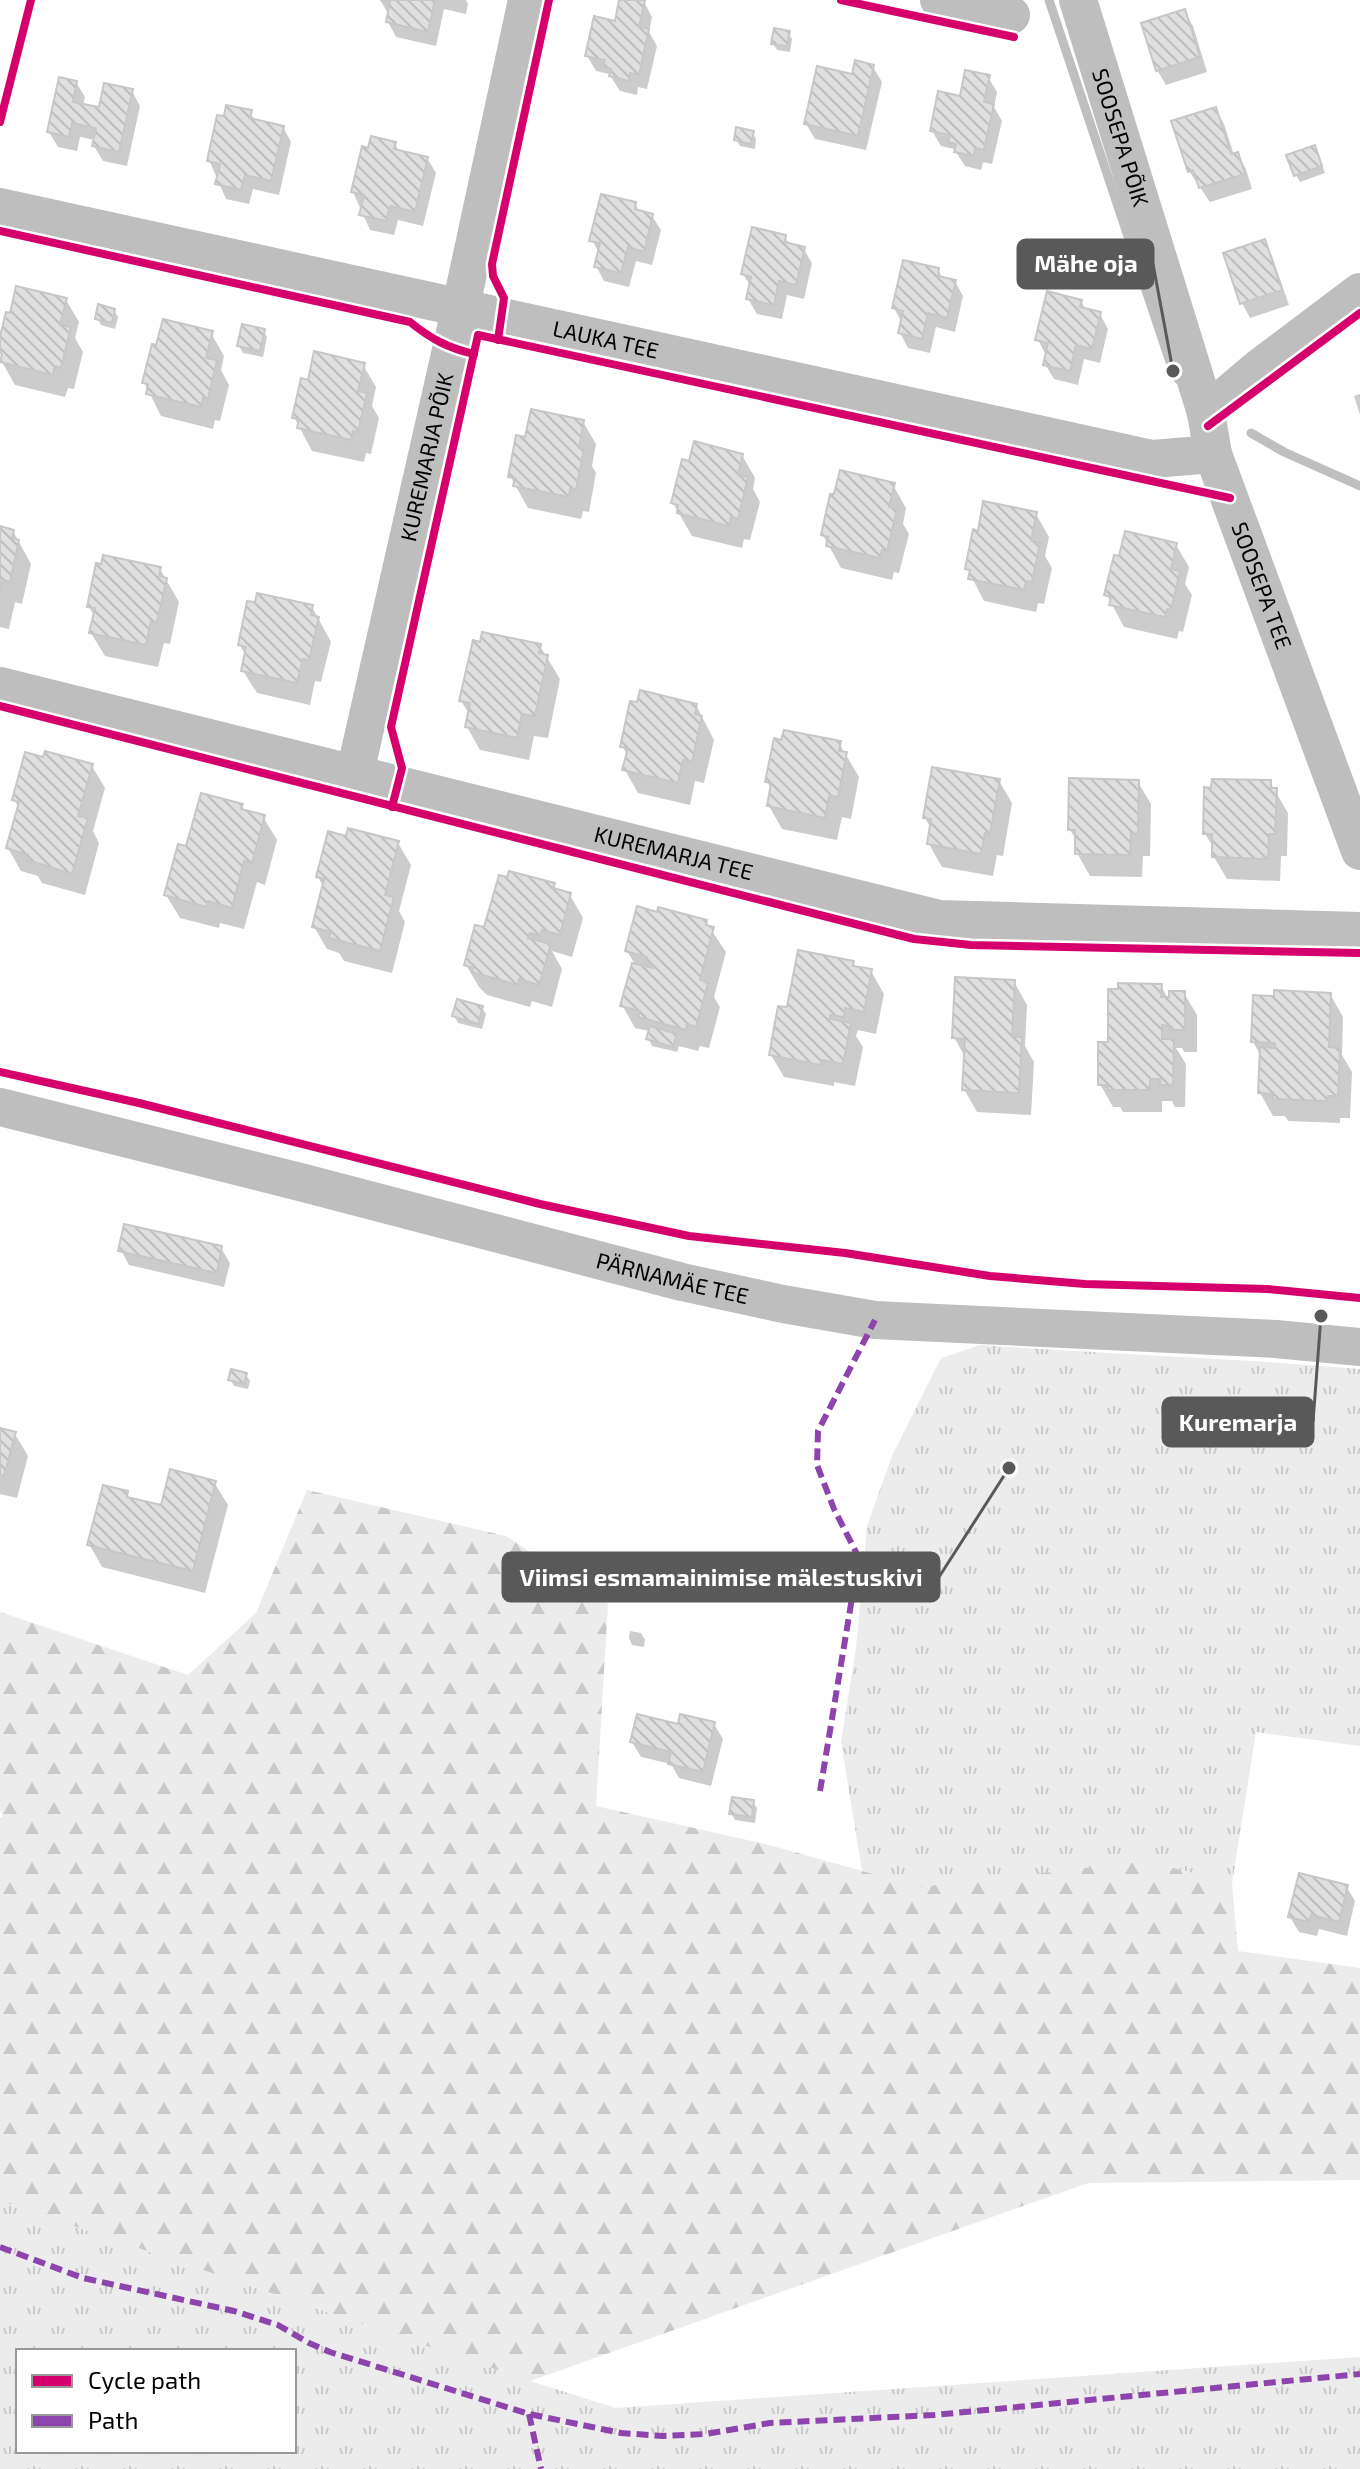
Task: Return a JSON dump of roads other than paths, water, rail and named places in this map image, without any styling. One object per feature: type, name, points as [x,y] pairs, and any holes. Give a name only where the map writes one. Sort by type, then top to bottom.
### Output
[{"type":"street","name":"KUREMARJA PÕIK","points":[[355,773],[527,0]]},
{"type":"street","points":[[939,0],[1011,15]]},
{"type":"street","name":"SOOSEPA PÕIK","points":[[1078,0],[1206,413]]},
{"type":"street","name":"LAUKA TEE","points":[[0,207],[1152,459],[1213,454]]},
{"type":"street","points":[[1206,413],[1259,368],[1360,292]]},
{"type":"street","name":"SOOSEPA TEE","points":[[1206,413],[1213,454],[1360,851]]},
{"type":"street","name":"KUREMARJA TEE","points":[[0,686],[939,919],[1360,931]]},
{"type":"street","name":"PÄRNAMÄE TEE","points":[[0,1107],[682,1282],[783,1304],[875,1320],[1244,1337],[1360,1347]]},
{"type":"waterway","points":[[1049,0],[1173,371],[1179,380]]},
{"type":"waterway","points":[[1251,433],[1284,452],[1360,486]]},
{"type":"place","name":"Mähe oja","points":[[1173,371]]},
{"type":"place","name":"Kuremarja","points":[[1321,1316]]},
{"type":"place","name":"Viimsi esmamainimise mälestuskivi","points":[[1009,1468]]}]
